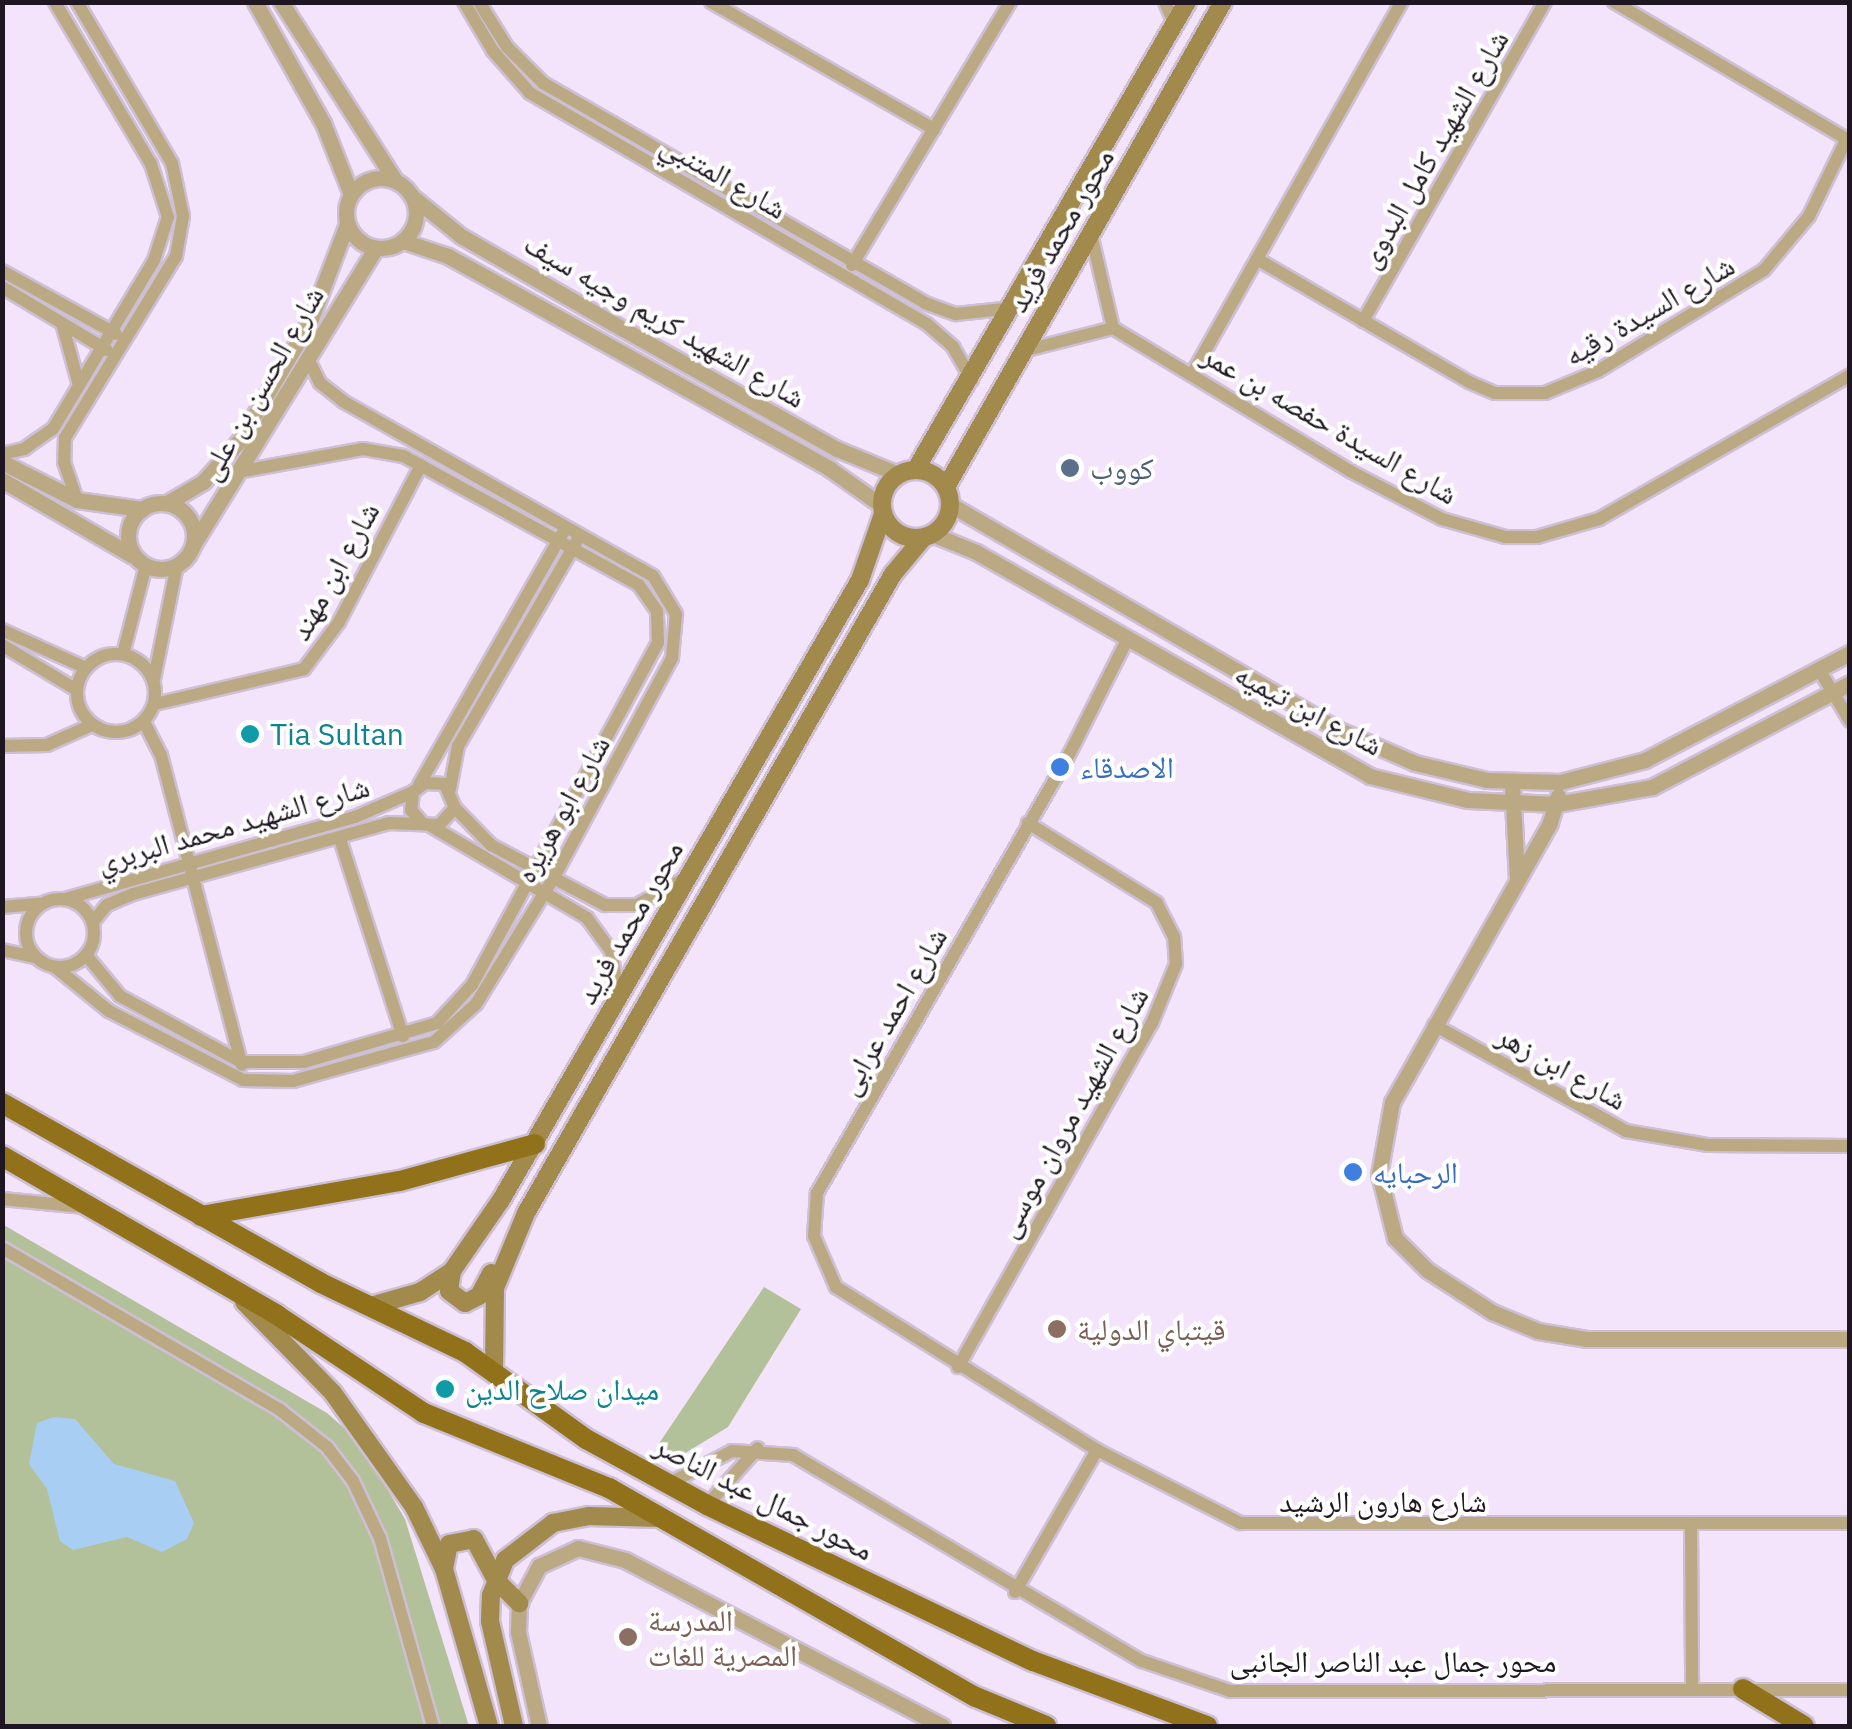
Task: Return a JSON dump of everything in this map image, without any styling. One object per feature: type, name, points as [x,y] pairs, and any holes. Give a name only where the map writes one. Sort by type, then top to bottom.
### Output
[{"type":"main road","name":"محور محمد فريد","points":[[371,1306],[420,1292],[452,1272],[535,1144],[618,993],[860,580],[882,510],[972,380],[1016,308],[1187,2]]},
{"type":"main road","name":"محور محمد فريد","points":[[494,1370],[490,1314],[526,1213],[877,602],[928,536],[1022,352],[1223,2]]},
{"type":"main road","points":[[907,472],[948,496]]},
{"type":"main road","points":[[882,510],[903,536],[928,536]]},
{"type":"main road","name":"محور جمال عبد الناصر","points":[[2,1102],[201,1216],[494,1370],[586,1439],[707,1505],[1033,1661],[1207,1726]]},
{"type":"main road","points":[[201,1216],[400,1181],[535,1144]]},
{"type":"main road","points":[[2,1156],[225,1284],[424,1414],[582,1474],[976,1697],[1045,1726]]},
{"type":"main road","points":[[452,1272],[452,1296],[471,1303],[506,1261]]},
{"type":"main road","points":[[225,1284],[358,1425],[401,1485],[444,1569],[490,1726]]},
{"type":"main road","points":[[514,1726],[490,1621],[496,1580],[518,1546],[552,1524],[589,1516],[661,1518]]},
{"type":"main road","points":[[444,1569],[449,1544],[469,1538],[482,1546],[496,1580],[519,1603]]},
{"type":"main road","points":[[1744,1689],[1804,1726]]},
{"type":"street","points":[[2,454],[40,441],[112,332],[164,234],[166,200],[55,2]]},
{"type":"street","points":[[77,2],[161,142],[182,199],[176,256],[65,438],[64,462],[78,500]]},
{"type":"street","points":[[254,2],[323,122],[351,194],[347,224],[376,248],[402,241],[416,222],[414,198],[395,180],[282,2]]},
{"type":"street","name":"شارع المتنبي","points":[[464,2],[493,51],[530,93],[940,334],[972,380]]},
{"type":"street","points":[[711,2],[934,129]]},
{"type":"street","points":[[846,276],[1010,2]]},
{"type":"street","points":[[1164,2],[1175,26]]},
{"type":"street","points":[[1192,374],[1402,2]]},
{"type":"street","name":"شارع الشهيد كامل البدوى","points":[[1364,321],[1545,2]]},
{"type":"street","points":[[1614,2],[1848,140]]},
{"type":"street","name":"شارع المتنبي","points":[[481,4],[508,47],[543,83],[940,310],[971,314],[1016,308]]},
{"type":"street","name":"شارع السيدة رقيه","points":[[1257,259],[1495,392],[1546,393],[1571,386],[1764,270],[1810,216],[1848,140]]},
{"type":"street","points":[[351,194],[370,179],[395,180]]},
{"type":"street","name":"شارع الشهيد كريم وجيه سيف","points":[[414,198],[460,236],[837,449],[907,472]]},
{"type":"street","name":"شارع الحسن بن على","points":[[166,502],[203,482],[239,441],[310,321],[347,224]]},
{"type":"street","points":[[1022,352],[1113,328],[1091,232]]},
{"type":"street","name":"شارع الشهيد كريم وجيه سيف","points":[[402,241],[465,265],[830,469],[882,510]]},
{"type":"street","name":"شارع الحسن بن على","points":[[194,545],[244,471],[376,248]]},
{"type":"street","points":[[2,271],[127,340]]},
{"type":"street","points":[[2,287],[118,356]]},
{"type":"street","points":[[61,320],[75,352],[78,386]]},
{"type":"street","name":"شارع السيدة حفصه بن عمر","points":[[1113,328],[1366,480],[1442,519],[1505,537],[1569,531],[1599,519],[1850,375]]},
{"type":"street","name":"شارع ابو هريره","points":[[55,967],[109,1011],[243,1080],[293,1081],[397,1056],[452,1032],[553,879],[672,658],[678,629],[672,600],[654,576],[577,541],[343,401],[320,383],[309,360]]},
{"type":"street","name":"شارع ابو هريره","points":[[244,471],[362,449],[421,465],[563,533]]},
{"type":"street","points":[[2,462],[78,500],[141,509],[166,502],[190,518],[194,545],[177,565],[154,680],[155,704],[144,722],[119,732],[92,725],[47,745],[2,746]]},
{"type":"street","name":"شارع ابن مهند","points":[[155,704],[304,670],[339,622],[421,465]]},
{"type":"street","points":[[2,480],[141,562],[177,565]]},
{"type":"street","name":"شارع ابن تيميه","points":[[948,496],[1334,728],[1436,770],[1512,783],[1560,782],[1687,743],[1850,653]]},
{"type":"street","points":[[123,654],[141,562],[128,538],[141,509]]},
{"type":"street","points":[[563,533],[416,789],[411,810],[427,825],[544,893],[601,933],[618,993]]},
{"type":"street","name":"شارع ابن تيميه","points":[[928,536],[976,552],[1370,776],[1510,804],[1558,804],[1652,787],[1850,683]]},
{"type":"street","points":[[577,541],[458,746],[450,788],[455,808],[480,837],[553,879],[616,907],[648,901],[684,879]]},
{"type":"street","name":"شارع ابو هريره","points":[[86,955],[112,990],[241,1062],[304,1062],[437,1023],[459,1004],[658,643],[657,611],[639,585],[577,541]]},
{"type":"street","points":[[2,630],[86,668]]},
{"type":"street","name":"شارع احمد عرابى","points":[[958,1367],[836,1287],[818,1249],[812,1210],[850,1130],[1028,823],[1128,638]]},
{"type":"street","points":[[2,644],[77,690],[92,725]]},
{"type":"street","points":[[77,690],[86,668],[103,656],[123,654],[142,663],[154,680]]},
{"type":"street","points":[[1820,671],[1850,721]]},
{"type":"street","points":[[144,722],[160,755],[190,863],[243,1080]]},
{"type":"street","points":[[416,789],[431,781],[450,788]]},
{"type":"street","points":[[1560,782],[1558,804],[1518,883],[1392,1102],[1380,1150],[1388,1223],[1417,1263],[1492,1312],[1562,1336],[1850,1339]]},
{"type":"street","points":[[1512,783],[1510,804],[1518,883]]},
{"type":"street","name":"شارع الشهيد محمد البربري","points":[[65,899],[355,818],[416,789]]},
{"type":"street","points":[[427,825],[447,822],[455,808]]},
{"type":"street","name":"شارع الشهيد محمد البربري","points":[[92,922],[118,900],[389,823],[427,825]]},
{"type":"street","name":"شارع الشهيد مروان موسى","points":[[958,1367],[1152,1024],[1176,964],[1174,937],[1157,903],[1028,823]]},
{"type":"street","points":[[340,839],[402,1036]]},
{"type":"street","points":[[2,907],[65,899],[92,922],[86,955],[55,967],[36,957],[2,950]]},
{"type":"street","points":[[36,957],[26,929],[42,904]]},
{"type":"street","name":"شارع ابن زهر","points":[[1434,1025],[1626,1131],[1707,1145],[1850,1146]]},
{"type":"street","points":[[2,1200],[88,1206]]},
{"type":"street","points":[[2,1248],[280,1410],[335,1455],[380,1538],[433,1726]]},
{"type":"street","name":"شارع هارون الرشيد","points":[[958,1367],[1211,1512],[1256,1526],[1850,1523]]},
{"type":"street","points":[[668,1484],[722,1454],[758,1448]]},
{"type":"street","points":[[707,1505],[758,1448]]},
{"type":"street","name":"محور جمال عبد الناصر الجانبى","points":[[758,1448],[813,1466],[1015,1592],[1142,1660],[1230,1691],[1692,1686],[1850,1690]]},
{"type":"street","points":[[1015,1592],[1097,1450]]},
{"type":"street","points":[[1691,1524],[1692,1686]]},
{"type":"street","points":[[539,1726],[518,1632],[519,1603],[539,1566],[557,1553],[608,1553],[942,1726]]},
{"type":"green space","points":[[2,1224],[327,1413],[359,1441],[405,1519],[469,1726],[3,1726]]},
{"type":"green space","points":[[764,1287],[801,1309],[728,1427],[679,1457],[658,1445]]},
{"type":"water","points":[[54,1417],[75,1419],[114,1464],[175,1481],[194,1523],[187,1539],[162,1552],[127,1537],[73,1550],[60,1541],[47,1489],[29,1464],[37,1423]]},
{"type":"place","name":"كووب","points":[[1070,468]]},
{"type":"place","name":"Tia Sultan","points":[[250,734]]},
{"type":"place","name":"الاصدقاء","points":[[1060,767]]},
{"type":"place","name":"الرحبايه","points":[[1353,1172]]},
{"type":"place","name":"قيتباي الدولية","points":[[1057,1329]]},
{"type":"place","name":"ميدان صلاح الدين","points":[[445,1389]]},
{"type":"place","name":"المدرسة المصرية للغات","points":[[628,1637]]}]
